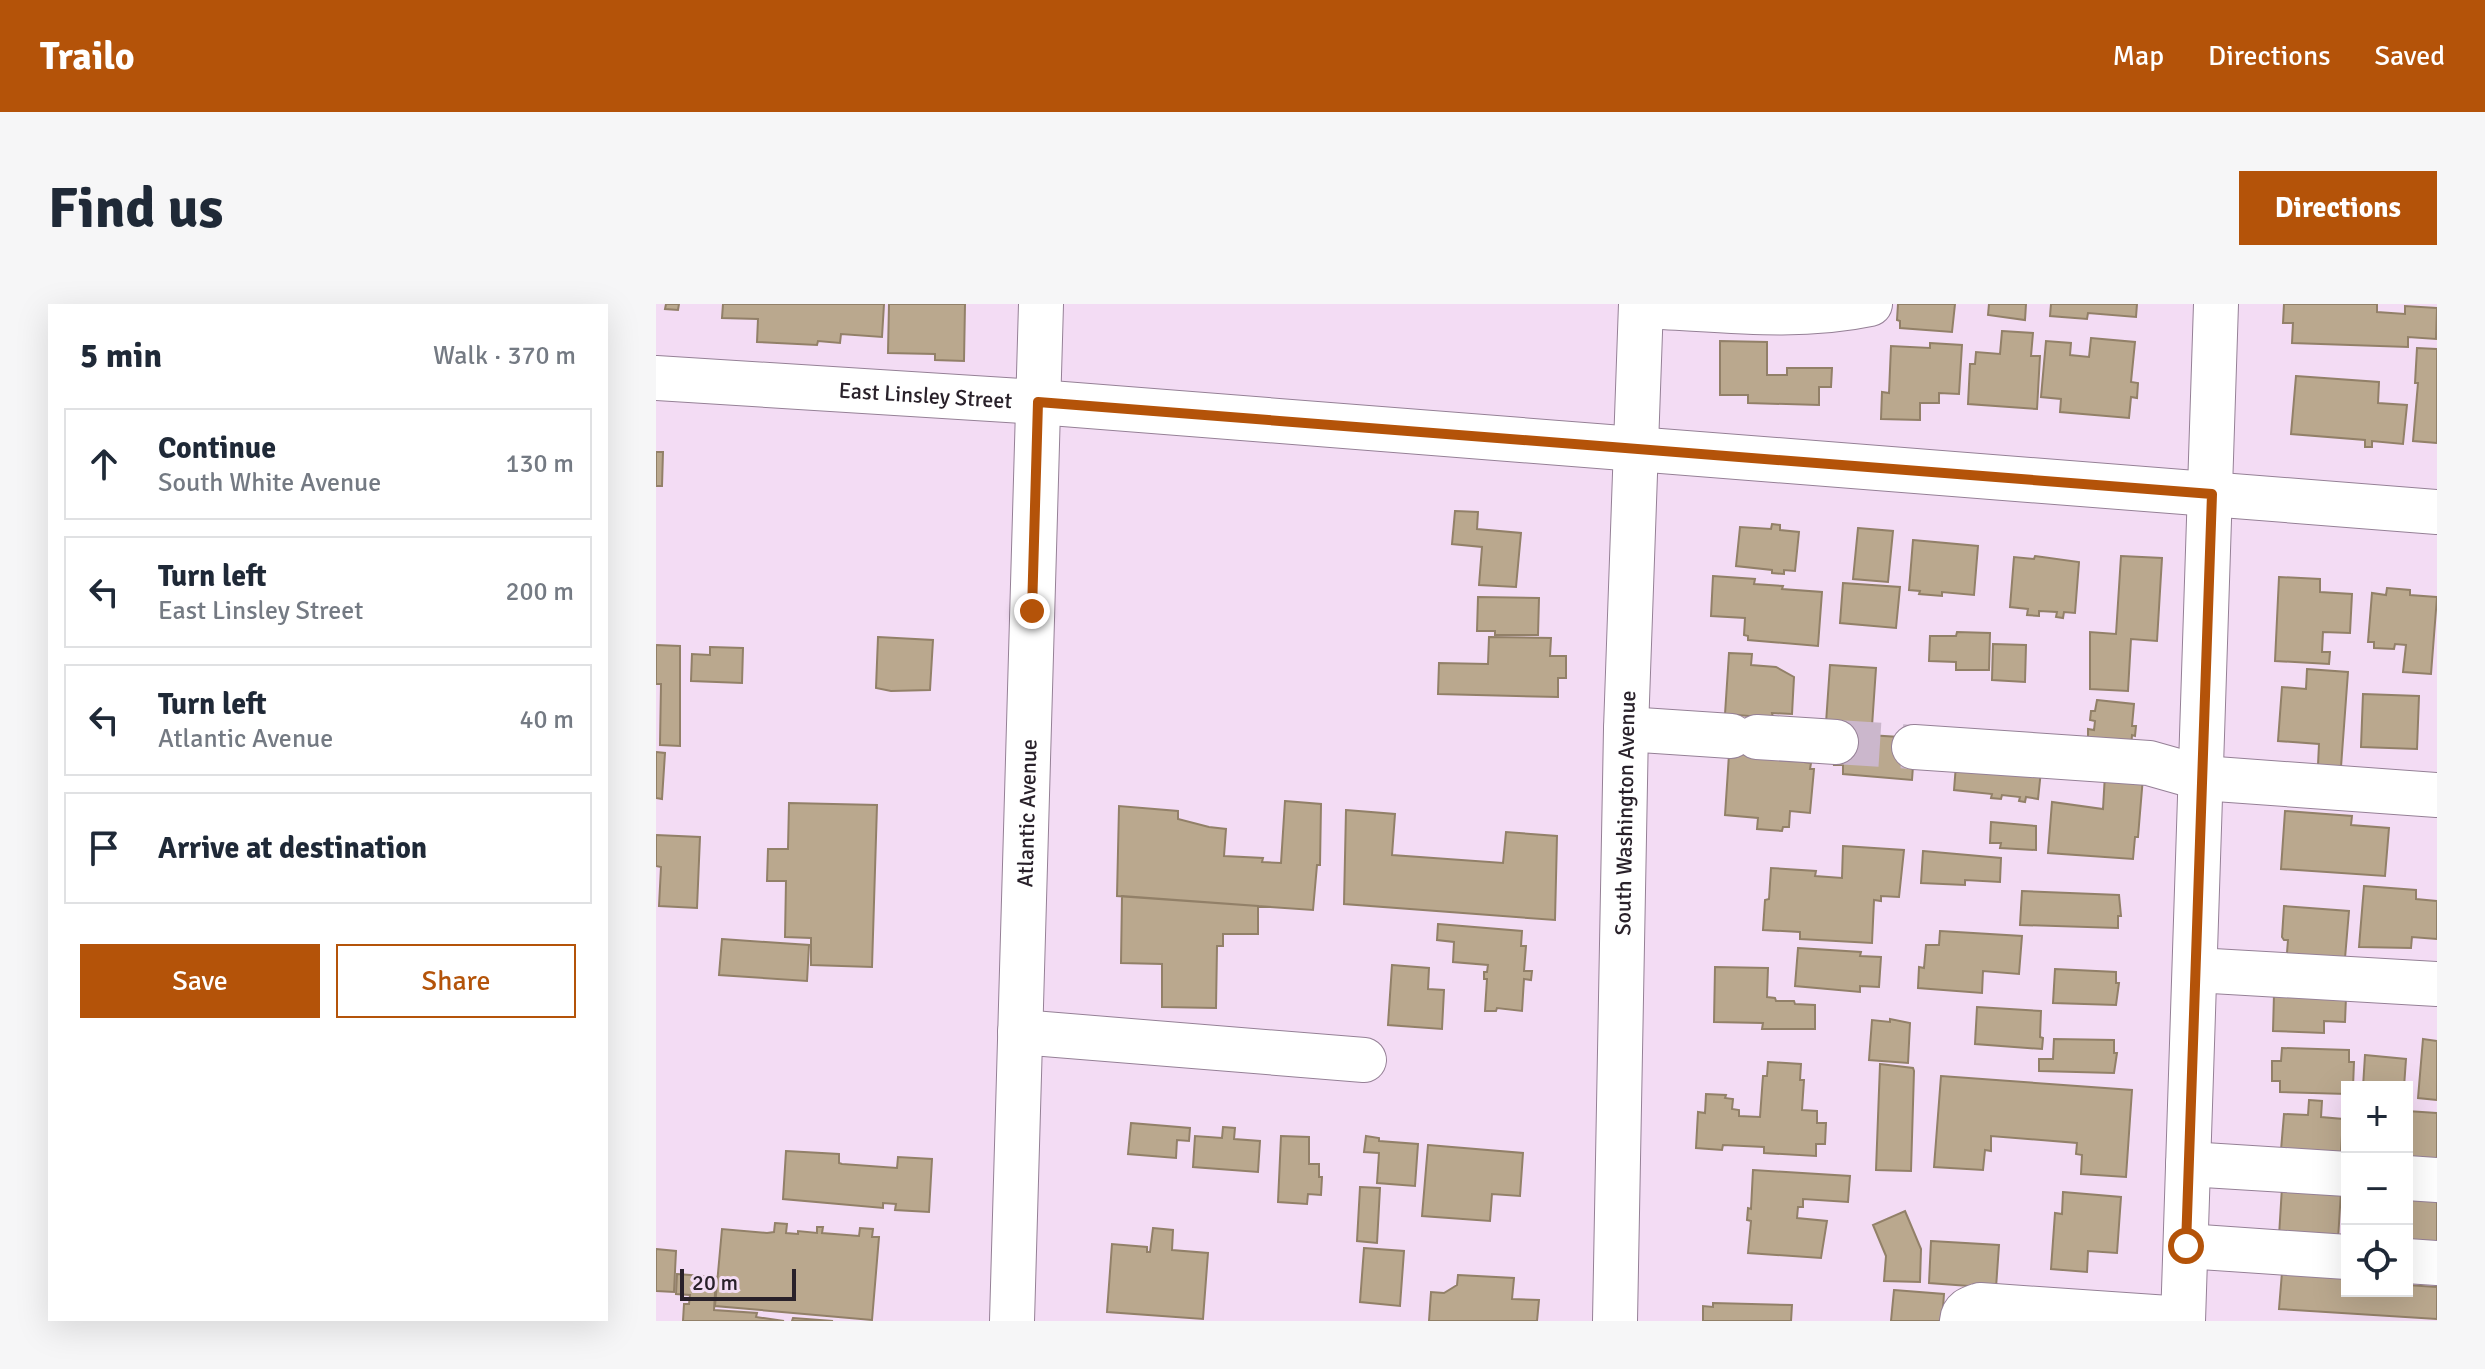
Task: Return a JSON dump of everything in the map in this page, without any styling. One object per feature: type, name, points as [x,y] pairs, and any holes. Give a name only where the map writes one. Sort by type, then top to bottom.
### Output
[{"type":"street","name":"Atlantic Avenue","points":[[1012,1321],[1041,304]]},
{"type":"street","points":[[1641,305],[1774,313],[1838,311],[1870,304]]},
{"type":"street","points":[[1962,1321],[1969,1308],[1980,1305],[2183,1320],[2216,304]]},
{"type":"street","name":"South Washington Avenue","points":[[1615,1321],[1626,729],[1641,305]]},
{"type":"street","name":"East Linsley Street","points":[[656,378],[1038,402],[2437,512]]},
{"type":"street","points":[[1626,729],[1836,742]]},
{"type":"street","points":[[1914,747],[2149,763],[2202,778],[2437,795]]},
{"type":"street","points":[[2195,970],[2437,984]]},
{"type":"street","points":[[1020,1032],[1364,1060]]},
{"type":"street","points":[[2188,1164],[2341,1174]]},
{"type":"street","points":[[2413,1178],[2437,1180]]},
{"type":"street","points":[[2186,1246],[2341,1257]]},
{"type":"street","points":[[2413,1261],[2437,1263]]},
{"type":"building","points":[[666,304],[679,304],[678,310],[665,309]]},
{"type":"building","points":[[723,304],[884,304],[882,337],[841,334],[840,343],[818,341],[817,345],[757,342],[758,319],[722,318]]},
{"type":"building","points":[[889,304],[965,304],[964,361],[935,360],[935,354],[888,353]]},
{"type":"building","points":[[1898,304],[1955,304],[1952,332],[1900,328]]},
{"type":"building","points":[[1989,304],[2026,304],[2025,320],[1988,315]]},
{"type":"building","points":[[2051,304],[2137,304],[2136,317],[2088,313],[2087,319],[2050,316]]},
{"type":"building","points":[[2284,304],[2377,304],[2377,312],[2405,314],[2405,306],[2437,308],[2436,339],[2408,337],[2408,347],[2292,343],[2293,323],[2283,323]]},
{"type":"building","points":[[2002,331],[2033,333],[2031,356],[2040,356],[2037,409],[1968,404],[1970,364],[1975,364],[1976,352],[2000,354]]},
{"type":"building","points":[[2091,338],[2135,342],[2131,382],[2138,383],[2137,398],[2131,397],[2129,418],[2060,412],[2061,399],[2041,397],[2046,341],[2071,343],[2070,355],[2089,357]]},
{"type":"building","points":[[1720,341],[1767,342],[1767,375],[1787,375],[1787,368],[1832,368],[1831,387],[1819,387],[1819,405],[1748,403],[1748,395],[1720,395]]},
{"type":"building","points":[[1930,343],[1962,345],[1959,394],[1939,393],[1939,403],[1920,403],[1920,420],[1881,419],[1882,392],[1889,393],[1891,346],[1930,348]]},
{"type":"building","points":[[2417,348],[2437,349],[2437,443],[2413,441],[2418,383],[2415,383]]},
{"type":"building","points":[[2296,376],[2379,382],[2378,403],[2407,405],[2403,444],[2372,441],[2372,447],[2365,447],[2365,440],[2291,434]]},
{"type":"building","points":[[656,452],[663,452],[662,486],[656,486]]},
{"type":"building","points":[[1455,511],[1478,512],[1477,529],[1521,533],[1516,587],[1479,585],[1482,547],[1452,544]]},
{"type":"building","points":[[1772,524],[1780,525],[1780,530],[1799,532],[1795,571],[1772,573],[1772,570],[1736,566],[1740,527],[1771,529]]},
{"type":"building","points":[[1858,528],[1893,531],[1888,582],[1853,579]]},
{"type":"building","points":[[1913,540],[1978,546],[1974,595],[1942,592],[1942,596],[1909,590]]},
{"type":"building","points":[[2035,556],[2079,562],[2075,613],[2064,612],[2063,618],[2056,617],[2057,612],[2039,611],[2039,616],[2027,615],[2028,609],[2010,607],[2014,557],[2034,559]]},
{"type":"building","points":[[2121,556],[2162,558],[2157,641],[2131,639],[2128,691],[2090,689],[2090,632],[2116,634]]},
{"type":"building","points":[[1713,576],[1755,579],[1754,584],[1822,592],[1818,646],[1748,640],[1748,636],[1744,635],[1745,618],[1711,616]]},
{"type":"building","points":[[2279,577],[2320,579],[2320,592],[2352,594],[2350,633],[2323,632],[2322,652],[2330,652],[2329,664],[2275,661]]},
{"type":"building","points":[[1843,583],[1900,587],[1896,628],[1840,623]]},
{"type":"building","points":[[2387,588],[2410,590],[2410,595],[2437,597],[2431,674],[2403,672],[2406,645],[2395,644],[2394,649],[2374,648],[2374,642],[2368,642],[2372,593],[2386,595]]},
{"type":"building","points":[[1478,597],[1539,598],[1538,635],[1495,635],[1495,631],[1477,631]]},
{"type":"building","points":[[1957,632],[1990,633],[1989,670],[1956,670],[1956,662],[1929,661],[1930,636],[1956,636]]},
{"type":"building","points":[[878,637],[933,640],[930,690],[891,691],[876,688]]},
{"type":"building","points":[[1489,637],[1551,638],[1550,656],[1566,656],[1566,678],[1558,678],[1558,697],[1438,694],[1439,663],[1488,664]]},
{"type":"building","points":[[1993,644],[2026,645],[2025,682],[1992,680]]},
{"type":"building","points":[[656,645],[680,646],[680,746],[660,745],[661,684],[656,684]]},
{"type":"building","points":[[710,647],[743,648],[742,683],[691,681],[692,654],[710,655]]},
{"type":"building","points":[[1729,653],[1752,654],[1751,665],[1776,667],[1794,677],[1792,714],[1772,713],[1773,718],[1725,714]]},
{"type":"building","points":[[1830,665],[1876,668],[1872,726],[1826,723]]},
{"type":"building","points":[[2307,669],[2348,672],[2341,767],[2318,765],[2319,744],[2278,741],[2282,687],[2306,689]]},
{"type":"building","points":[[2363,694],[2419,696],[2417,749],[2361,747]]},
{"type":"building","points":[[2097,700],[2134,704],[2132,726],[2136,726],[2131,748],[2088,737],[2088,729],[2094,730],[2095,721],[2090,720]]},
{"type":"building","points":[[1731,724],[1811,763],[1810,769],[1814,769],[1810,813],[1790,811],[1789,827],[1783,827],[1782,831],[1757,829],[1758,818],[1725,815]]},
{"type":"building","points":[[1837,733],[1915,738],[1912,780],[1843,774],[1843,765],[1834,765]]},
{"type":"building","points":[[656,752],[665,753],[662,799],[656,798]]},
{"type":"building","points":[[1957,752],[2042,761],[2038,799],[2026,797],[2025,802],[2019,801],[2020,797],[2002,795],[2001,799],[1991,798],[1992,794],[1954,790]]},
{"type":"building","points":[[2105,774],[2143,777],[2133,859],[2048,853],[2052,802],[2103,809]]},
{"type":"building","points":[[1285,801],[1321,804],[1320,865],[1317,865],[1313,910],[1117,896],[1119,806],[1178,811],[1178,819],[1226,829],[1224,856],[1263,858],[1262,862],[1281,863]]},
{"type":"building","points":[[789,803],[877,805],[872,967],[811,965],[811,938],[785,937],[786,881],[767,881],[768,849],[788,849]]},
{"type":"building","points":[[1346,810],[1395,814],[1392,855],[1503,863],[1506,832],[1557,836],[1555,920],[1344,904]]},
{"type":"building","points":[[2285,811],[2352,816],[2351,825],[2389,828],[2385,876],[2281,869]]},
{"type":"building","points":[[1991,822],[2036,826],[2036,850],[2000,848],[2001,843],[1990,843]]},
{"type":"building","points":[[656,835],[700,837],[697,908],[659,906],[661,867],[656,866]]},
{"type":"building","points":[[1843,846],[1904,850],[1899,897],[1881,896],[1881,901],[1874,900],[1872,943],[1800,939],[1800,932],[1763,930],[1771,868],[1816,871],[1815,876],[1842,878]]},
{"type":"building","points":[[1923,851],[2001,858],[2000,882],[1965,880],[1965,885],[1921,883]]},
{"type":"building","points":[[2364,886],[2416,890],[2416,899],[2437,901],[2437,939],[2412,937],[2411,948],[2359,947]]},
{"type":"building","points":[[2022,891],[2119,895],[2121,916],[2118,916],[2118,928],[2020,925]]},
{"type":"building","points":[[1122,896],[1258,906],[1258,934],[1223,934],[1223,946],[1217,946],[1216,1008],[1162,1007],[1162,964],[1121,963]]},
{"type":"building","points":[[2284,906],[2349,911],[2344,970],[2286,965],[2288,940],[2282,937]]},
{"type":"building","points":[[1438,924],[1522,931],[1521,946],[1526,946],[1524,971],[1532,971],[1531,980],[1524,979],[1522,1011],[1497,1008],[1496,1011],[1485,1011],[1487,979],[1484,979],[1484,972],[1487,972],[1488,965],[1453,962],[1454,942],[1437,940]]},
{"type":"building","points":[[1940,931],[2022,936],[2019,974],[1983,971],[1982,993],[1918,988],[1919,967],[1924,968],[1926,945],[1939,945]]},
{"type":"building","points":[[722,939],[809,945],[807,981],[719,975]]},
{"type":"building","points":[[1798,948],[1861,952],[1860,956],[1881,957],[1879,987],[1860,986],[1860,992],[1795,986]]},
{"type":"building","points":[[1392,965],[1429,968],[1428,989],[1444,990],[1442,1029],[1388,1025]]},
{"type":"building","points":[[1715,967],[1768,968],[1767,997],[1776,1001],[1815,1005],[1815,1029],[1762,1029],[1763,1023],[1714,1022]]},
{"type":"building","points":[[2055,969],[2116,972],[2116,983],[2119,983],[2116,1005],[2053,1003]]},
{"type":"building","points":[[2274,994],[2346,997],[2345,1022],[2324,1021],[2324,1033],[2273,1031]]},
{"type":"building","points":[[1977,1007],[2041,1011],[2042,1049],[1975,1044]]},
{"type":"building","points":[[1890,1019],[1910,1023],[1908,1063],[1869,1060],[1872,1020],[1890,1022]]},
{"type":"building","points":[[2054,1039],[2114,1040],[2114,1053],[2117,1053],[2114,1073],[2039,1071],[2039,1059],[2053,1059]]},
{"type":"building","points":[[2423,1039],[2437,1041],[2437,1100],[2418,1098]]},
{"type":"building","points":[[2282,1048],[2349,1050],[2349,1062],[2354,1062],[2353,1081],[2341,1081],[2341,1094],[2280,1092],[2280,1081],[2272,1081],[2272,1061],[2281,1061]]},
{"type":"building","points":[[2365,1055],[2406,1059],[2404,1081],[2363,1081]]},
{"type":"building","points":[[1768,1062],[1801,1064],[1800,1080],[1804,1080],[1802,1110],[1817,1111],[1817,1123],[1826,1123],[1825,1144],[1816,1144],[1816,1156],[1764,1153],[1764,1147],[1723,1145],[1722,1150],[1696,1148],[1698,1112],[1705,1113],[1706,1094],[1726,1095],[1725,1098],[1733,1099],[1732,1109],[1739,1110],[1739,1116],[1760,1117],[1763,1076],[1767,1076]]},
{"type":"building","points":[[1880,1064],[1913,1068],[1914,1071],[1911,1171],[1876,1170]]},
{"type":"building","points":[[1941,1076],[2132,1090],[2126,1177],[2081,1174],[2082,1155],[2076,1154],[2077,1143],[1991,1136],[1991,1151],[1985,1150],[1983,1170],[1934,1167]]},
{"type":"building","points":[[2309,1100],[2322,1101],[2321,1117],[2341,1119],[2340,1168],[2280,1162],[2284,1114],[2308,1115]]},
{"type":"building","points":[[2413,1111],[2437,1113],[2437,1167],[2413,1165]]},
{"type":"building","points":[[1131,1123],[1190,1128],[1189,1141],[1177,1140],[1176,1158],[1128,1154]]},
{"type":"building","points":[[1223,1127],[1235,1128],[1234,1139],[1260,1141],[1258,1172],[1193,1167],[1195,1136],[1222,1138]]},
{"type":"building","points":[[1281,1136],[1309,1137],[1309,1164],[1319,1164],[1319,1177],[1322,1177],[1321,1195],[1308,1194],[1307,1204],[1278,1202]]},
{"type":"building","points":[[1366,1136],[1379,1138],[1379,1141],[1418,1144],[1415,1186],[1377,1183],[1379,1153],[1364,1152]]},
{"type":"building","points":[[1428,1145],[1523,1153],[1520,1196],[1492,1194],[1490,1221],[1422,1216]]},
{"type":"building","points":[[786,1151],[839,1154],[839,1163],[842,1164],[897,1168],[898,1157],[932,1159],[929,1212],[895,1210],[896,1204],[883,1203],[883,1208],[783,1199]]},
{"type":"building","points":[[1753,1170],[1850,1176],[1848,1202],[1803,1199],[1803,1207],[1798,1207],[1797,1218],[1827,1221],[1821,1258],[1748,1253],[1751,1221],[1747,1220],[1748,1208],[1751,1209]]},
{"type":"building","points":[[1360,1187],[1380,1188],[1377,1243],[1357,1241]]},
{"type":"building","points":[[2282,1187],[2341,1191],[2338,1240],[2279,1236]]},
{"type":"building","points":[[2413,1191],[2437,1193],[2437,1247],[2413,1245]]},
{"type":"building","points":[[2063,1192],[2121,1197],[2117,1253],[2088,1251],[2087,1272],[2051,1269],[2055,1213],[2062,1214]]},
{"type":"building","points":[[1905,1211],[1921,1249],[1920,1282],[1884,1281],[1886,1256],[1873,1225]]},
{"type":"building","points":[[775,1223],[787,1224],[786,1233],[798,1234],[798,1231],[817,1233],[817,1227],[823,1227],[822,1233],[859,1236],[860,1228],[873,1229],[872,1237],[879,1237],[872,1320],[715,1306],[722,1229],[767,1233],[774,1232]]},
{"type":"building","points":[[1153,1228],[1173,1230],[1172,1250],[1208,1253],[1203,1319],[1107,1312],[1112,1244],[1147,1247],[1147,1252],[1150,1252]]},
{"type":"building","points":[[1931,1241],[1999,1245],[1996,1288],[1929,1283]]},
{"type":"building","points":[[1364,1248],[1404,1251],[1400,1306],[1360,1302]]},
{"type":"building","points":[[656,1249],[676,1251],[674,1292],[656,1291]]},
{"type":"building","points":[[2283,1260],[2341,1272],[2341,1297],[2413,1297],[2413,1285],[2437,1287],[2437,1319],[2279,1309]]},
{"type":"building","points":[[677,1274],[716,1277],[714,1310],[757,1313],[756,1317],[784,1321],[683,1321],[684,1304],[689,1304],[690,1295],[676,1294]]},
{"type":"building","points":[[1458,1275],[1514,1278],[1512,1299],[1539,1300],[1537,1321],[1429,1321],[1431,1292],[1444,1293],[1457,1285]]},
{"type":"building","points":[[1894,1290],[1944,1294],[1942,1321],[1891,1321]]},
{"type":"building","points":[[1713,1303],[1792,1305],[1791,1321],[1703,1321],[1703,1306],[1713,1307]]},
{"type":"building","points":[[793,1318],[833,1321],[792,1321]]},
{"type":"tunnel","points":[[1836,742],[1914,747]]},
{"type":"route","points":[[1032,611],[1038,402],[2212,494],[2186,1246]]}]
